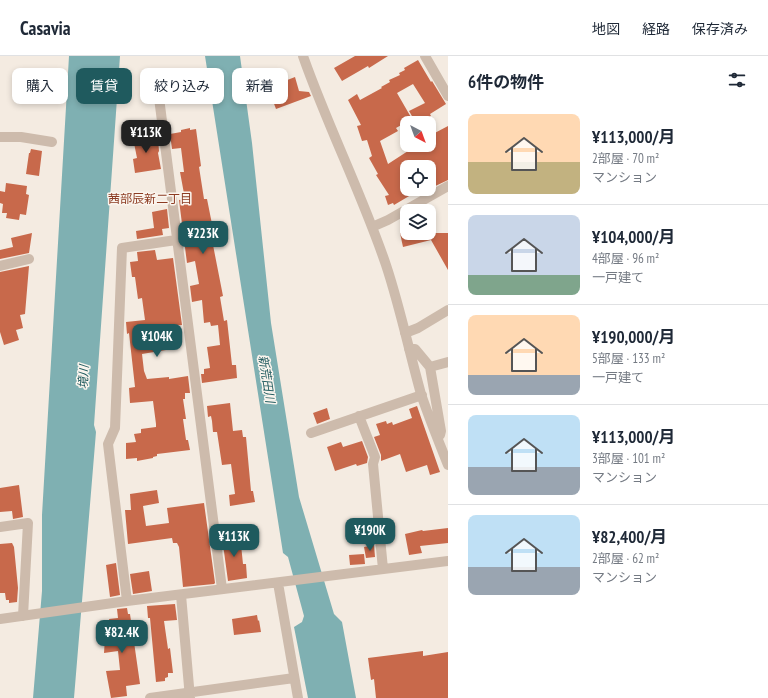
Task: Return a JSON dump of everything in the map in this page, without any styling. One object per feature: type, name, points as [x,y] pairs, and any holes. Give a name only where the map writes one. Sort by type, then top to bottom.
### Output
[{"type":"street","points":[[302,56],[372,226],[398,303],[422,395],[448,465]]},
{"type":"street","points":[[425,56],[448,96]]},
{"type":"street","points":[[160,104],[222,589]]},
{"type":"street","points":[[0,138],[21,137],[52,142]]},
{"type":"street","points":[[372,226],[388,220],[448,186]]},
{"type":"street","points":[[127,601],[108,444],[114,428],[122,248],[176,240]]},
{"type":"street","points":[[0,266],[29,260]]},
{"type":"street","points":[[405,333],[418,328],[448,310]]},
{"type":"street","points":[[409,348],[415,349],[430,367],[441,431],[439,442]]},
{"type":"street","points":[[430,367],[448,362]]},
{"type":"street","points":[[311,432],[422,395]]},
{"type":"street","points":[[359,416],[375,457],[373,464],[383,569]]},
{"type":"street","points":[[0,527],[28,523],[25,616]]},
{"type":"street","points":[[0,619],[127,601],[448,560]]},
{"type":"street","points":[[281,582],[298,698]]},
{"type":"street","points":[[182,595],[190,696]]},
{"type":"street","points":[[150,698],[190,696],[294,678]]},
{"type":"water","name":"境川","points":[[69,56],[120,56],[119,68],[76,68],[76,104],[117,104],[94,425],[96,432],[74,698],[33,698],[42,591],[42,515],[66,104],[68,104]]},
{"type":"water","name":"新荒田川","points":[[205,56],[240,56],[242,68],[232,68],[232,104],[247,104],[271,323],[299,497],[334,614],[342,622],[356,698],[308,698],[294,627],[302,622],[304,616],[288,557],[283,553],[213,104],[224,104],[224,68],[207,68]]},
{"type":"building","points":[[355,56],[388,56],[369,68],[368,66],[342,81],[334,68]]},
{"type":"building","points":[[418,60],[446,104],[430,114],[431,116],[412,116],[409,111],[425,103],[413,84],[397,93],[410,116],[400,116],[400,126],[396,128],[398,131],[380,141],[388,164],[406,152],[436,152],[436,132],[448,126],[448,180],[436,186],[436,160],[400,160],[400,196],[409,196],[394,205],[393,203],[388,205],[385,196],[389,195],[376,175],[378,174],[369,158],[372,156],[367,140],[362,141],[357,126],[361,125],[348,100],[357,94],[360,100],[382,88],[381,87],[390,82],[389,80],[400,75],[399,73],[405,70],[404,68]]},
{"type":"building","points":[[295,77],[299,91],[309,92],[311,96],[276,109],[274,104],[288,104],[288,80]]},
{"type":"building","points":[[190,128],[190,130],[196,129],[201,166],[199,167],[204,199],[207,199],[212,224],[207,225],[209,245],[213,245],[223,296],[220,297],[224,321],[227,320],[232,365],[236,365],[237,378],[202,383],[201,374],[204,374],[204,369],[210,368],[207,347],[220,345],[218,325],[211,326],[210,322],[204,323],[202,300],[192,302],[190,286],[199,284],[195,261],[187,263],[179,200],[185,199],[180,172],[184,172],[181,148],[172,149],[170,134],[181,132],[181,130]]},
{"type":"building","points":[[144,132],[146,141],[158,139],[158,153],[161,169],[135,173],[133,159],[137,158],[134,133]]},
{"type":"building","points":[[31,149],[42,151],[39,176],[26,174]]},
{"type":"building","points":[[6,183],[27,186],[26,194],[29,195],[26,215],[20,214],[19,220],[6,218],[7,213],[2,213],[3,204],[0,203],[0,191],[5,192]]},
{"type":"building","points":[[167,209],[169,228],[162,229],[163,235],[137,239],[136,231],[154,228],[152,212]]},
{"type":"building","points":[[32,233],[29,253],[0,259],[0,250],[13,247],[11,238]]},
{"type":"building","points":[[436,233],[448,233],[448,270],[431,240],[436,240]]},
{"type":"building","points":[[402,240],[431,240],[403,247]]},
{"type":"building","points":[[155,250],[157,260],[173,258],[182,325],[172,326],[174,339],[170,339],[172,349],[142,354],[144,371],[147,379],[169,377],[169,379],[188,376],[190,393],[185,393],[185,399],[183,399],[186,419],[183,419],[186,440],[188,440],[190,450],[157,454],[157,456],[153,458],[137,461],[137,458],[126,459],[126,443],[136,442],[134,434],[141,433],[141,429],[156,427],[156,424],[153,401],[130,403],[129,388],[135,387],[129,333],[127,334],[126,322],[145,320],[142,298],[138,299],[135,277],[132,277],[130,262],[138,261],[137,252]]},
{"type":"building","points":[[29,266],[25,314],[20,315],[23,328],[16,330],[19,340],[4,345],[0,332],[0,272]]},
{"type":"building","points":[[230,403],[233,431],[242,430],[243,437],[246,437],[251,491],[253,491],[255,502],[230,506],[229,495],[235,494],[231,464],[222,465],[217,432],[213,432],[211,416],[208,417],[207,406]]},
{"type":"building","points":[[417,406],[440,472],[430,475],[427,465],[406,472],[400,454],[381,461],[381,455],[374,437],[380,435],[376,424],[386,421],[387,424],[392,422],[393,425],[412,418],[409,409]]},
{"type":"building","points":[[327,408],[330,419],[317,424],[313,413]]},
{"type":"building","points":[[362,441],[368,457],[367,463],[357,466],[356,464],[335,471],[327,447],[341,442],[343,447]]},
{"type":"building","points":[[19,485],[23,517],[13,519],[12,511],[0,512],[0,488]]},
{"type":"building","points":[[157,490],[159,503],[143,506],[146,526],[169,523],[167,508],[204,503],[214,584],[183,587],[179,547],[177,543],[173,543],[172,538],[128,544],[125,510],[131,510],[130,494]]},
{"type":"building","points":[[448,528],[448,543],[420,546],[422,553],[409,555],[405,534],[422,530]]},
{"type":"building","points":[[240,535],[243,564],[246,564],[247,578],[228,581],[222,537]]},
{"type":"building","points":[[12,543],[14,547],[18,588],[17,602],[9,603],[9,600],[6,600],[5,593],[0,593],[0,544]]},
{"type":"building","points":[[374,545],[375,557],[366,558],[364,547]]},
{"type":"building","points":[[364,554],[365,564],[350,565],[349,555]]},
{"type":"building","points":[[116,563],[120,595],[110,597],[106,565]]},
{"type":"building","points":[[149,571],[152,591],[133,594],[130,574]]},
{"type":"building","points":[[175,604],[177,620],[164,621],[168,649],[170,648],[173,673],[168,673],[168,677],[165,678],[165,681],[156,682],[150,618],[148,618],[147,606]]},
{"type":"building","points":[[127,608],[128,614],[130,614],[140,684],[126,686],[127,696],[111,698],[106,671],[120,670],[118,651],[104,653],[106,623],[110,623],[109,619],[118,618],[117,609]]},
{"type":"building","points":[[257,615],[261,632],[234,635],[232,619]]},
{"type":"building","points":[[423,651],[423,656],[448,652],[448,698],[376,698],[374,679],[371,680],[368,658]]},
{"type":"district","name":"茜部辰新二丁目","points":[[150,198]]}]
